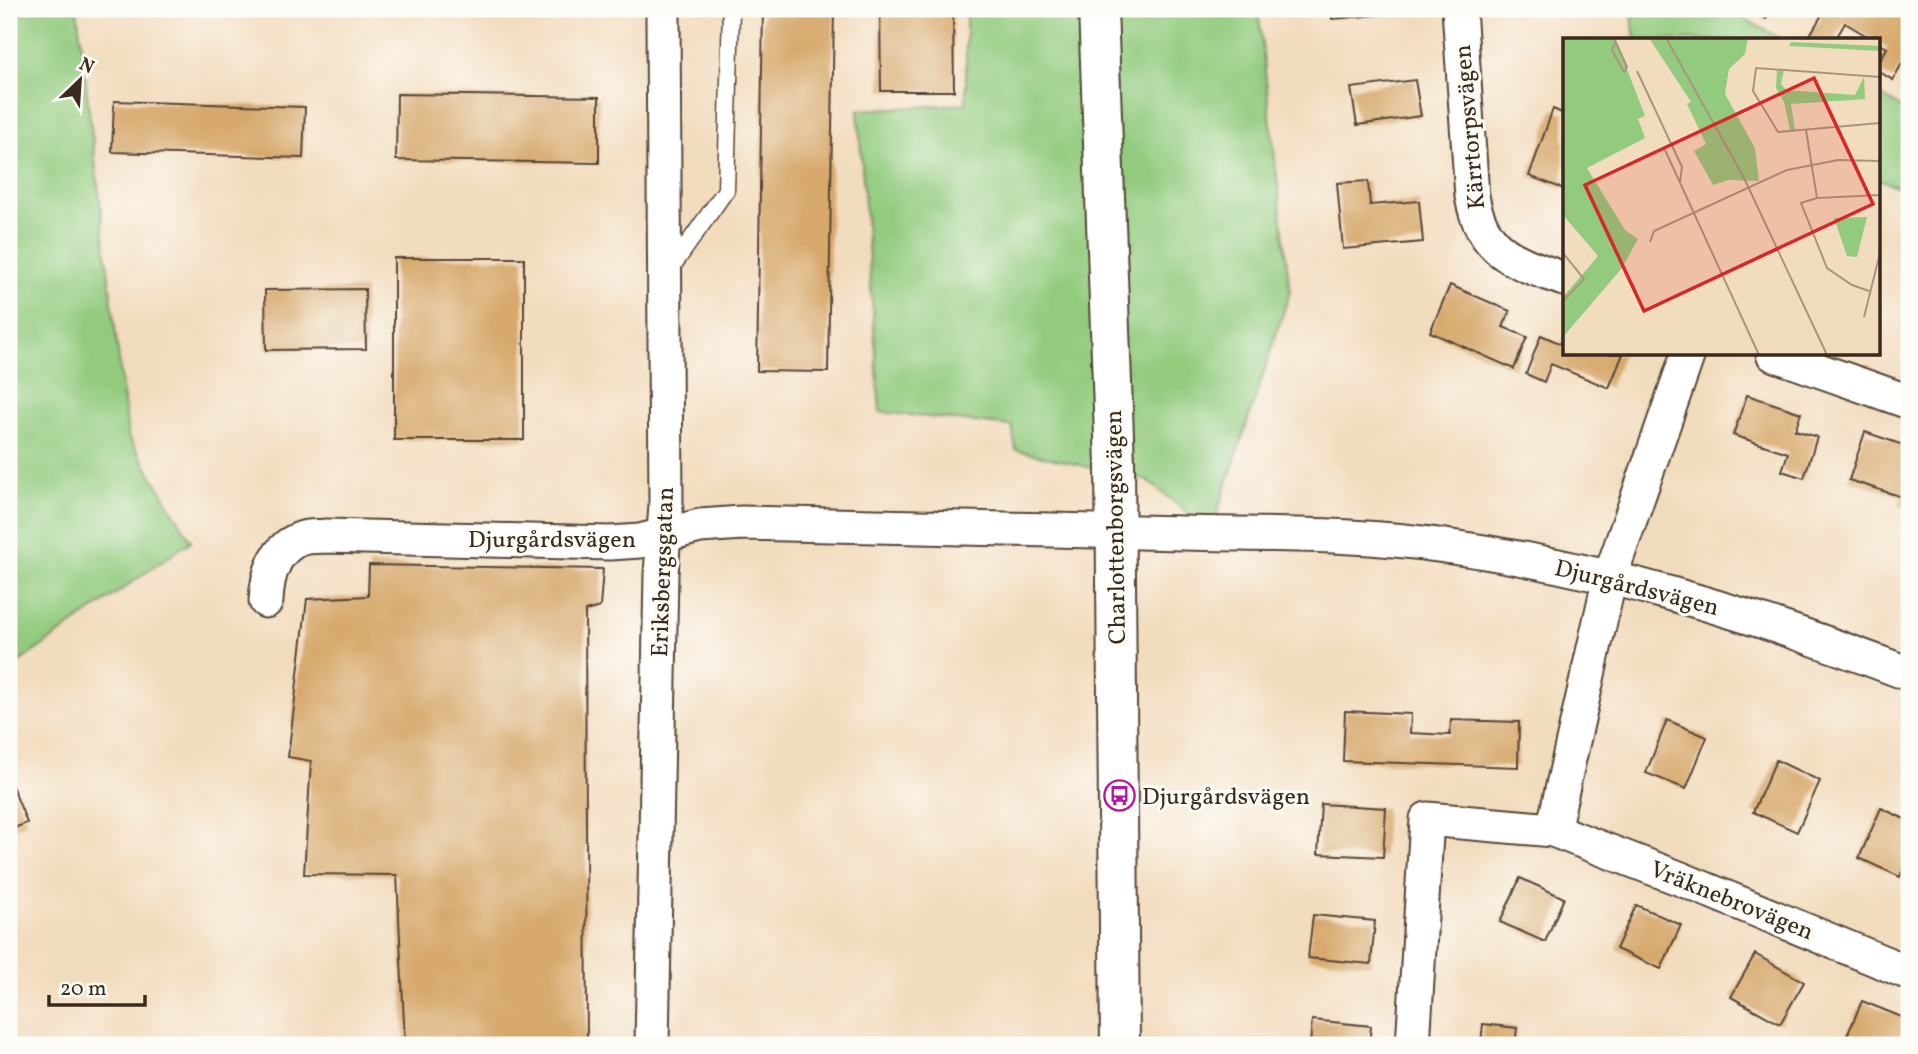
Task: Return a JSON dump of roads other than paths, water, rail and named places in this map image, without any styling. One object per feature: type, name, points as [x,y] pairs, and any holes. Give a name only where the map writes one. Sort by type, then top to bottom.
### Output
[{"type":"main road","name":"Charlottenborgsvägen","points":[[1098,9],[1116,531],[1120,1045]]},
{"type":"street","name":"Kärrtorpsvägen","points":[[1459,9],[1472,196],[1479,224],[1499,251],[1513,260],[1563,279]]},
{"type":"street","name":"Eriksbergsgatan","points":[[652,1045],[664,535],[663,15]]},
{"type":"street","points":[[1553,830],[1610,577],[1688,355]]},
{"type":"street","points":[[1776,355],[1909,402]]},
{"type":"street","name":"Djurgårdsvägen","points":[[266,601],[268,579],[276,558],[289,545],[303,538],[325,536],[610,543],[640,541],[700,526],[742,523],[1300,536],[1441,545],[1610,577],[1749,616],[1822,640],[1909,674]]},
{"type":"street","name":"Vräknebrovägen","points":[[1413,1045],[1427,818],[1553,830],[1681,879],[1909,973]]},
{"type":"lane","points":[[664,279],[726,190],[731,9]]},
{"type":"place","name":"Djurgårdsvägen","points":[[1119,796]]}]
